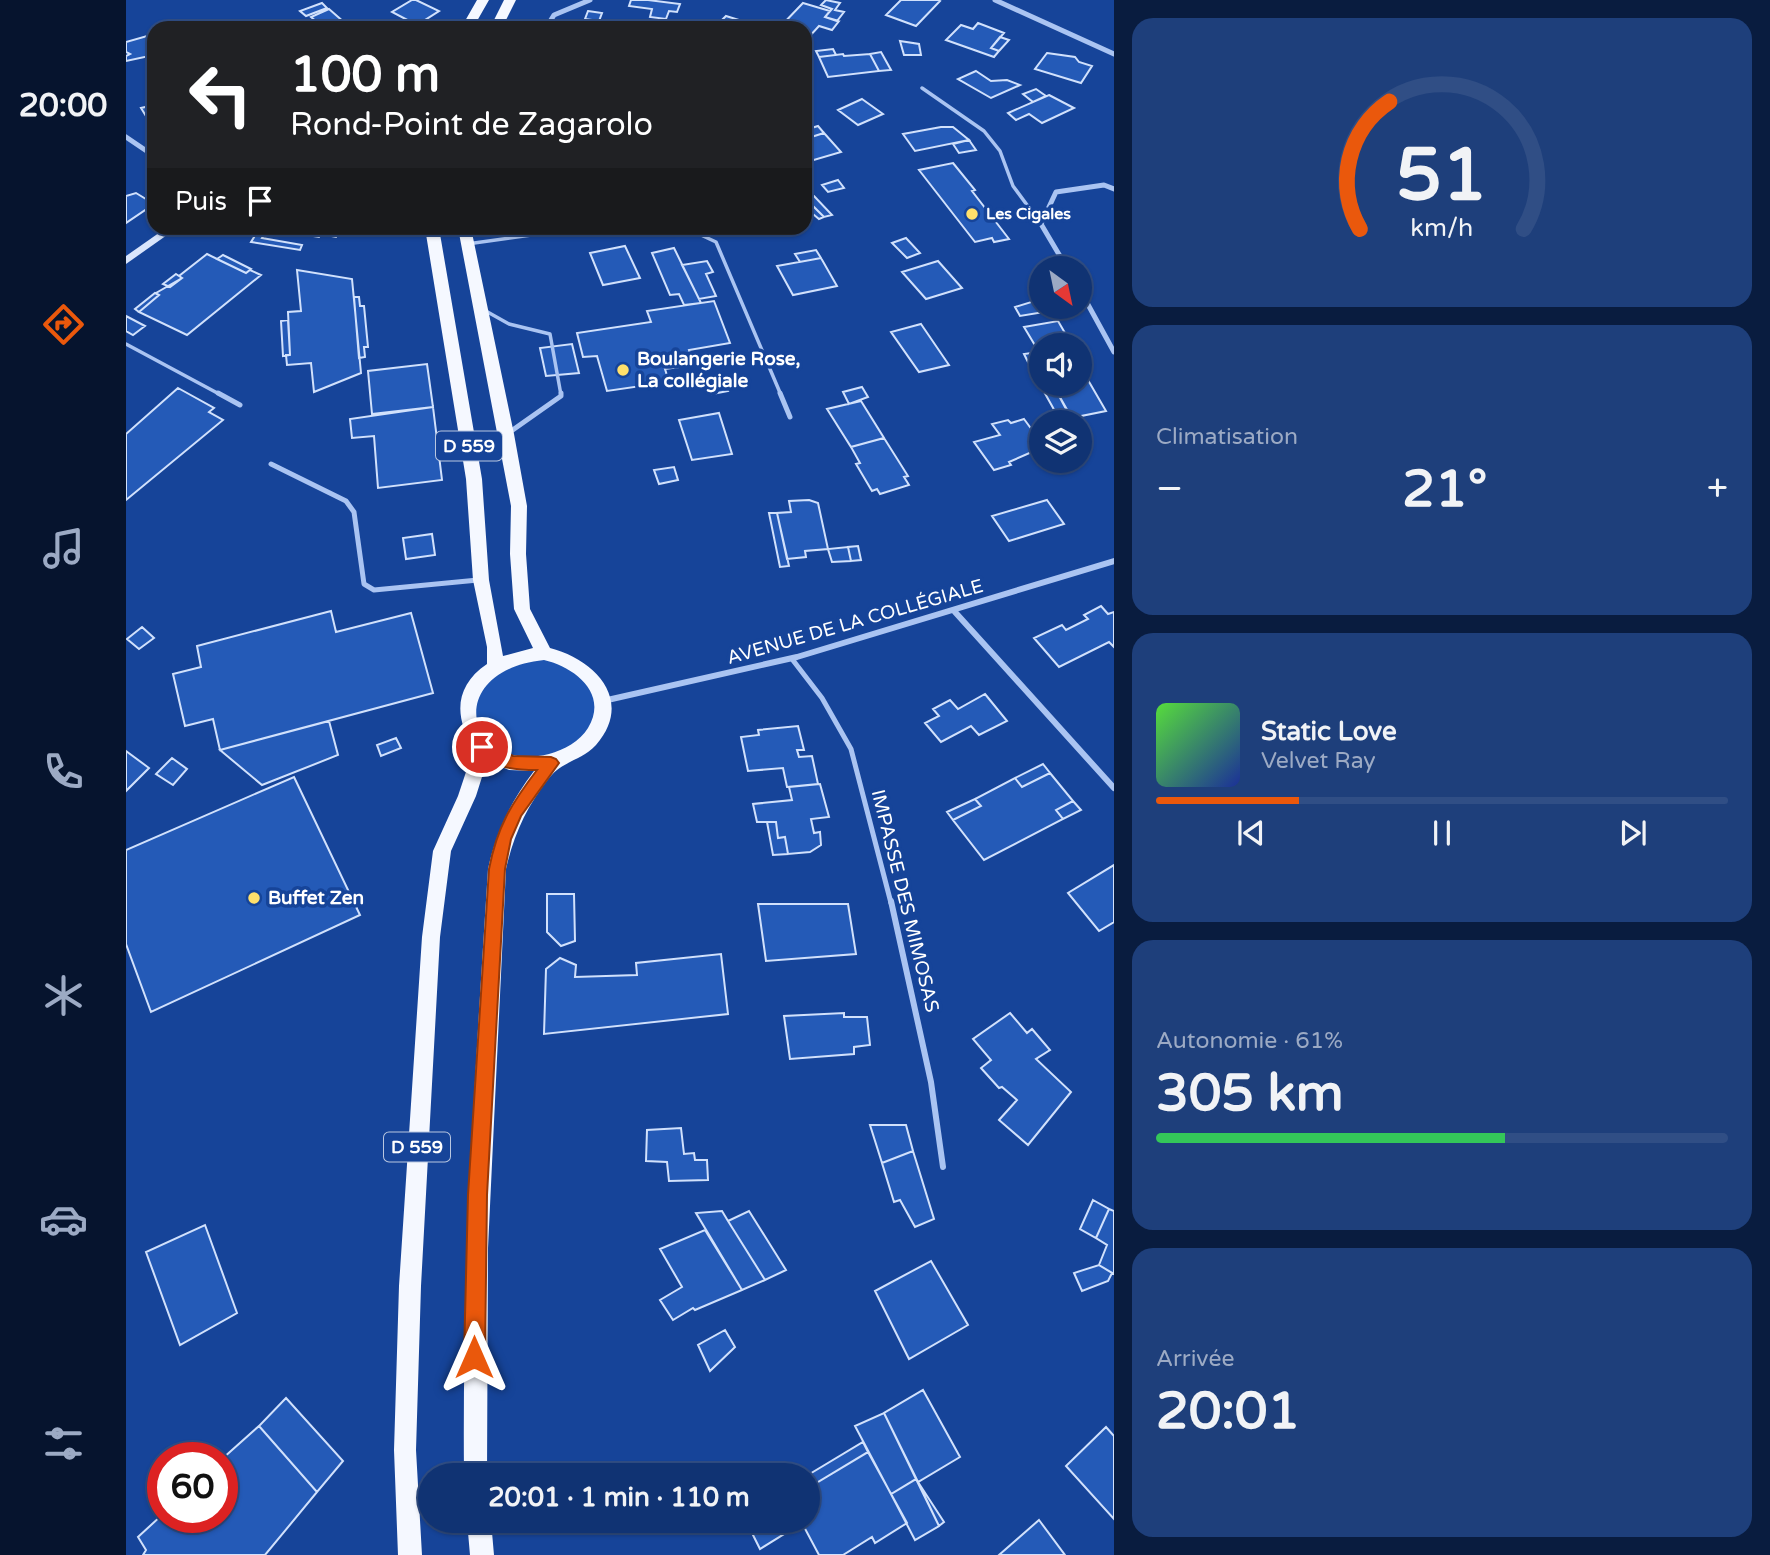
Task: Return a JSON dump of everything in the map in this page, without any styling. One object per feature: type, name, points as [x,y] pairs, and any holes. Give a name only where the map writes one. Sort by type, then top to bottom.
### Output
[{"type":"main road","points":[[471,21],[483,0]]},
{"type":"main road","points":[[500,21],[510,0]]},
{"type":"main road","name":"D 559","points":[[433,235],[474,479],[481,580],[495,647],[495,665]]},
{"type":"main road","name":"D 559","points":[[465,235],[508,434],[519,506],[518,554],[522,609],[544,653]]},
{"type":"main road","points":[[544,653],[577,664],[589,674],[603,701],[601,721],[590,739],[573,754],[551,763],[513,763],[496,757],[482,747],[471,731],[467,713],[470,695],[479,678],[495,665],[526,654],[544,653]]},
{"type":"main road","name":"D 559","points":[[410,1555],[405,1450],[410,1286],[431,937],[442,851],[467,796],[482,747]]},
{"type":"main road","name":"D 559","points":[[476,1463],[474,1300],[477,1195],[497,869],[503,839],[516,811],[551,763]]},
{"type":"main road","points":[[480,1533],[482,1555]]},
{"type":"street","points":[[550,21],[554,15],[590,0]]},
{"type":"street","points":[[995,0],[1114,54]]},
{"type":"street","points":[[126,137],[147,151]]},
{"type":"street","points":[[1060,256],[1041,224],[1056,192],[1104,185],[1114,189]]},
{"type":"street","points":[[126,261],[162,235]]},
{"type":"street","points":[[1092,312],[1114,352]]},
{"type":"street","name":"AVENUE DE LA COLLÉGIALE","points":[[603,701],[792,659],[954,612],[1114,561]]},
{"type":"street","points":[[954,612],[1114,788]]},
{"type":"lane","points":[[922,88],[984,131],[1000,151],[1013,186],[1041,224]]},
{"type":"lane","points":[[467,244],[532,235]]},
{"type":"lane","points":[[701,235],[716,242],[790,417]]},
{"type":"lane","points":[[481,308],[509,324],[550,334],[561,396],[508,434]]},
{"type":"lane","points":[[126,344],[240,405]]},
{"type":"lane","points":[[271,464],[346,501],[354,512],[364,584],[374,590],[481,580]]},
{"type":"lane","name":"IMPASSE DES MIMOSAS","points":[[792,659],[822,698],[851,749],[904,952],[931,1083],[943,1167]]},
{"type":"shaded area","points":[[544,653],[598,687],[590,739],[532,765],[483,747],[470,695],[479,678]]},
{"type":"building","points":[[412,0],[439,11],[423,21],[409,21],[392,12]]},
{"type":"building","points":[[631,0],[680,4],[677,12],[669,11],[666,19],[650,17],[652,9],[629,6]]},
{"type":"building","points":[[826,0],[840,3],[835,10],[844,12],[837,21],[825,17],[832,9],[821,5]]},
{"type":"building","points":[[901,0],[940,1],[916,26],[886,15]]},
{"type":"building","points":[[322,3],[327,8],[306,16],[300,11]]},
{"type":"building","points":[[803,3],[830,11],[825,17],[839,21],[832,30],[819,26],[812,34],[812,21],[786,21]]},
{"type":"building","points":[[329,9],[343,21],[316,21],[311,17]]},
{"type":"building","points":[[588,11],[602,13],[599,21],[585,19]]},
{"type":"building","points":[[726,16],[742,21],[721,21]]},
{"type":"building","points":[[978,23],[1004,33],[991,48],[999,51],[994,57],[946,40],[961,25],[973,29]]},
{"type":"building","points":[[147,36],[147,56],[126,61],[126,56],[130,54],[126,52],[126,42]]},
{"type":"building","points":[[1000,37],[1009,40],[999,51],[991,48]]},
{"type":"building","points":[[900,41],[919,44],[921,55],[904,55]]},
{"type":"building","points":[[833,49],[836,55],[819,57],[816,51]]},
{"type":"building","points":[[881,52],[891,70],[879,71],[870,54]]},
{"type":"building","points":[[1047,53],[1075,57],[1079,62],[1092,66],[1081,83],[1035,69]]},
{"type":"building","points":[[870,54],[879,71],[828,77],[819,57]]},
{"type":"building","points":[[976,71],[991,81],[1007,80],[1020,85],[991,98],[958,79]]},
{"type":"building","points":[[1036,89],[1046,96],[1033,102],[1023,94]]},
{"type":"building","points":[[1049,95],[1074,108],[1042,123],[1029,114],[1016,120],[1008,113]]},
{"type":"building","points":[[862,99],[883,114],[858,125],[838,110]]},
{"type":"building","points":[[147,107],[147,118],[141,108]]},
{"type":"building","points":[[818,126],[824,133],[812,137],[812,128]]},
{"type":"building","points":[[953,127],[969,140],[915,151],[903,134]]},
{"type":"building","points":[[824,133],[841,152],[812,161],[812,137]]},
{"type":"building","points":[[969,140],[976,150],[959,153],[953,144]]},
{"type":"building","name":"Les Cigales","points":[[953,163],[1009,239],[994,242],[992,238],[975,242],[919,170]]},
{"type":"building","points":[[838,180],[844,188],[828,192],[822,185]]},
{"type":"building","points":[[136,193],[147,200],[147,209],[126,223],[126,196]]},
{"type":"building","points":[[812,195],[832,215],[824,217],[812,205]]},
{"type":"building","points":[[812,205],[824,217],[819,219],[813,214]]},
{"type":"building","points":[[255,235],[264,235],[262,238],[302,245],[300,250],[251,242]]},
{"type":"building","points":[[906,238],[920,253],[907,258],[892,243]]},
{"type":"building","points":[[625,246],[640,278],[603,285],[590,253]]},
{"type":"building","points":[[674,248],[701,303],[684,305],[679,294],[670,295],[652,253]]},
{"type":"building","points":[[816,250],[821,258],[800,262],[795,254]]},
{"type":"building","points":[[207,254],[246,273],[250,270],[261,275],[187,335],[139,312],[159,295],[156,293],[182,278],[179,276]]},
{"type":"building","points":[[223,255],[251,269],[246,273],[217,259]]},
{"type":"building","points":[[821,258],[837,286],[793,295],[777,266]]},
{"type":"building","points":[[707,261],[713,272],[706,274],[716,296],[699,299],[682,265]]},
{"type":"building","points":[[938,261],[962,288],[926,299],[902,272]]},
{"type":"building","points":[[297,270],[352,279],[361,373],[314,392],[311,363],[287,365],[286,355],[290,355],[288,312],[301,311]]},
{"type":"building","points":[[176,274],[182,278],[170,287],[163,284]]},
{"type":"building","points":[[155,293],[159,295],[139,312],[135,309]]},
{"type":"building","points":[[354,297],[359,297],[360,306],[364,306],[368,347],[364,347],[365,357],[359,358]]},
{"type":"building","points":[[714,301],[730,343],[689,350],[694,365],[665,369],[669,382],[607,391],[597,356],[583,357],[577,333],[651,322],[647,311]]},
{"type":"building","points":[[1029,303],[1029,314],[1020,316],[1015,307]]},
{"type":"building","points":[[126,316],[145,326],[133,335],[126,331]]},
{"type":"building","points":[[288,320],[290,355],[283,356],[281,321]]},
{"type":"building","points":[[1058,321],[1065,333],[1029,333],[1029,335],[1024,327]]},
{"type":"building","points":[[921,324],[949,365],[919,372],[891,332]]},
{"type":"building","points":[[572,344],[579,373],[546,376],[540,348]]},
{"type":"building","points":[[427,364],[433,407],[372,414],[368,371]]},
{"type":"building","points":[[724,380],[728,391],[712,394],[709,383]]},
{"type":"building","points":[[862,387],[868,397],[849,404],[843,392]]},
{"type":"building","points":[[1092,387],[1106,411],[1092,414],[1092,410],[1067,410],[1059,396],[1092,396]]},
{"type":"building","points":[[178,388],[214,408],[209,412],[223,420],[126,500],[126,434]]},
{"type":"building","points":[[1046,396],[1059,396],[1067,410],[1054,410]]},
{"type":"building","points":[[861,401],[884,438],[851,447],[827,409]]},
{"type":"building","points":[[433,407],[442,480],[378,488],[374,436],[352,438],[350,419]]},
{"type":"building","points":[[719,413],[732,454],[692,460],[679,420]]},
{"type":"building","points":[[1024,419],[1029,426],[1029,453],[1009,462],[1011,465],[994,470],[974,442],[1000,435],[992,424],[1008,420],[1011,423]]},
{"type":"building","points":[[884,438],[908,476],[904,477],[909,485],[880,494],[877,489],[872,491],[856,464],[860,463],[851,447]]},
{"type":"building","points":[[674,467],[678,480],[659,484],[654,470]]},
{"type":"building","points":[[809,500],[818,503],[828,549],[805,551],[806,557],[787,559],[777,513],[791,512],[789,501]]},
{"type":"building","points":[[1047,500],[1064,524],[1009,541],[992,516]]},
{"type":"building","points":[[769,513],[777,513],[789,566],[780,567]]},
{"type":"building","points":[[432,534],[435,555],[406,559],[403,538]]},
{"type":"building","points":[[858,546],[861,560],[851,561],[848,547]]},
{"type":"building","points":[[848,547],[851,561],[832,562],[828,549]]},
{"type":"building","points":[[1101,606],[1108,614],[1114,612],[1114,647],[1109,642],[1059,667],[1034,638],[1062,625],[1066,630],[1088,619],[1084,615]]},
{"type":"building","points":[[331,611],[336,632],[411,613],[433,693],[220,750],[213,719],[185,726],[173,674],[201,667],[197,646]]},
{"type":"building","points":[[142,627],[154,638],[139,649],[127,639]]},
{"type":"building","points":[[985,694],[1007,721],[979,735],[971,726],[941,742],[925,723],[939,716],[933,709],[950,700],[958,709]]},
{"type":"building","points":[[329,721],[338,755],[262,785],[220,750]]},
{"type":"building","points":[[798,726],[804,750],[797,750],[799,757],[812,756],[818,784],[787,787],[783,768],[748,771],[741,737],[759,735],[758,730]]},
{"type":"building","points":[[396,738],[401,748],[381,756],[377,745]]},
{"type":"building","points":[[126,751],[149,768],[126,791]]},
{"type":"building","points":[[172,758],[187,769],[173,785],[156,774]]},
{"type":"building","points":[[1043,764],[1050,773],[1022,787],[1015,778]]},
{"type":"building","points":[[1050,773],[1073,801],[1056,810],[1063,819],[984,860],[953,820],[981,806],[975,799],[1015,778],[1022,787]]},
{"type":"building","points":[[294,777],[360,915],[151,1012],[126,944],[126,850]]},
{"type":"building","points":[[820,784],[829,817],[811,819],[814,833],[820,832],[821,845],[810,852],[788,854],[785,837],[778,838],[776,822],[757,822],[753,804],[792,800],[789,787]]},
{"type":"building","points":[[975,799],[981,806],[953,820],[947,812]]},
{"type":"building","points":[[1073,801],[1081,810],[1063,819],[1056,810]]},
{"type":"building","points":[[767,822],[776,822],[778,838],[785,837],[788,854],[773,855]]},
{"type":"building","points":[[1114,865],[1114,922],[1099,931],[1068,893]]},
{"type":"building","points":[[547,894],[574,894],[575,941],[561,946],[547,932]]},
{"type":"building","points":[[758,904],[848,904],[856,954],[766,961]]},
{"type":"building","points":[[721,954],[728,1014],[544,1034],[546,969],[560,958],[576,965],[575,977],[637,975],[636,963]]},
{"type":"building","points":[[844,1013],[844,1017],[867,1017],[870,1045],[854,1047],[854,1054],[790,1059],[784,1016]]},
{"type":"building","points":[[1010,1013],[1027,1033],[1032,1029],[1050,1050],[1036,1059],[1071,1092],[1028,1145],[999,1120],[1017,1100],[1002,1087],[999,1088],[981,1068],[991,1060],[973,1039]]},
{"type":"building","points":[[870,1125],[906,1125],[913,1151],[882,1163]]},
{"type":"building","points":[[681,1128],[684,1154],[694,1153],[695,1160],[707,1160],[708,1180],[669,1181],[667,1162],[646,1161],[647,1130]]},
{"type":"building","points":[[913,1151],[934,1219],[915,1227],[900,1200],[894,1202],[882,1163]]},
{"type":"building","points":[[1093,1200],[1109,1209],[1096,1238],[1080,1229]]},
{"type":"building","points":[[1109,1209],[1114,1211],[1114,1274],[1099,1265],[1107,1245],[1096,1238]]},
{"type":"building","points":[[722,1211],[765,1280],[742,1290],[696,1213]]},
{"type":"building","points":[[749,1211],[786,1270],[765,1280],[728,1221]]},
{"type":"building","points":[[205,1225],[237,1313],[180,1345],[146,1252]]},
{"type":"building","points":[[705,1230],[742,1290],[695,1310],[693,1308],[673,1320],[660,1300],[682,1287],[660,1249]]},
{"type":"building","points":[[931,1261],[968,1325],[909,1359],[875,1291]]},
{"type":"building","points":[[1099,1265],[1112,1273],[1108,1281],[1082,1291],[1074,1273]]},
{"type":"building","points":[[725,1330],[735,1347],[710,1371],[698,1345]]},
{"type":"building","points":[[923,1390],[960,1457],[918,1482],[884,1413]]},
{"type":"building","points":[[286,1398],[343,1461],[317,1492],[259,1426]]},
{"type":"building","points":[[884,1413],[916,1479],[891,1494],[855,1426]]},
{"type":"building","points":[[259,1426],[317,1492],[265,1555],[143,1555],[146,1550],[138,1537],[147,1529],[147,1533],[238,1533],[238,1445]]},
{"type":"building","points":[[1106,1427],[1114,1436],[1114,1519],[1066,1466]]},
{"type":"building","points":[[863,1442],[868,1452],[820,1481],[820,1468]]},
{"type":"building","points":[[868,1452],[907,1523],[875,1543],[872,1537],[843,1555],[819,1555],[807,1533],[820,1533],[820,1481]]},
{"type":"building","points":[[916,1479],[939,1526],[915,1540],[891,1494]]},
{"type":"building","points":[[918,1482],[944,1522],[939,1526]]},
{"type":"building","points":[[1039,1520],[1065,1555],[999,1555]]},
{"type":"building","points":[[752,1533],[786,1533],[760,1549]]},
{"type":"place","name":"Les Cigales","points":[[972,214]]},
{"type":"place","name":"Boulangerie Rose, La collégiale","points":[[623,370]]},
{"type":"place","name":"Buffet Zen","points":[[254,898]]},
{"type":"route","points":[[474,1357],[477,1195],[497,869],[503,839],[516,811],[551,763],[513,763],[496,757],[482,747]]}]
